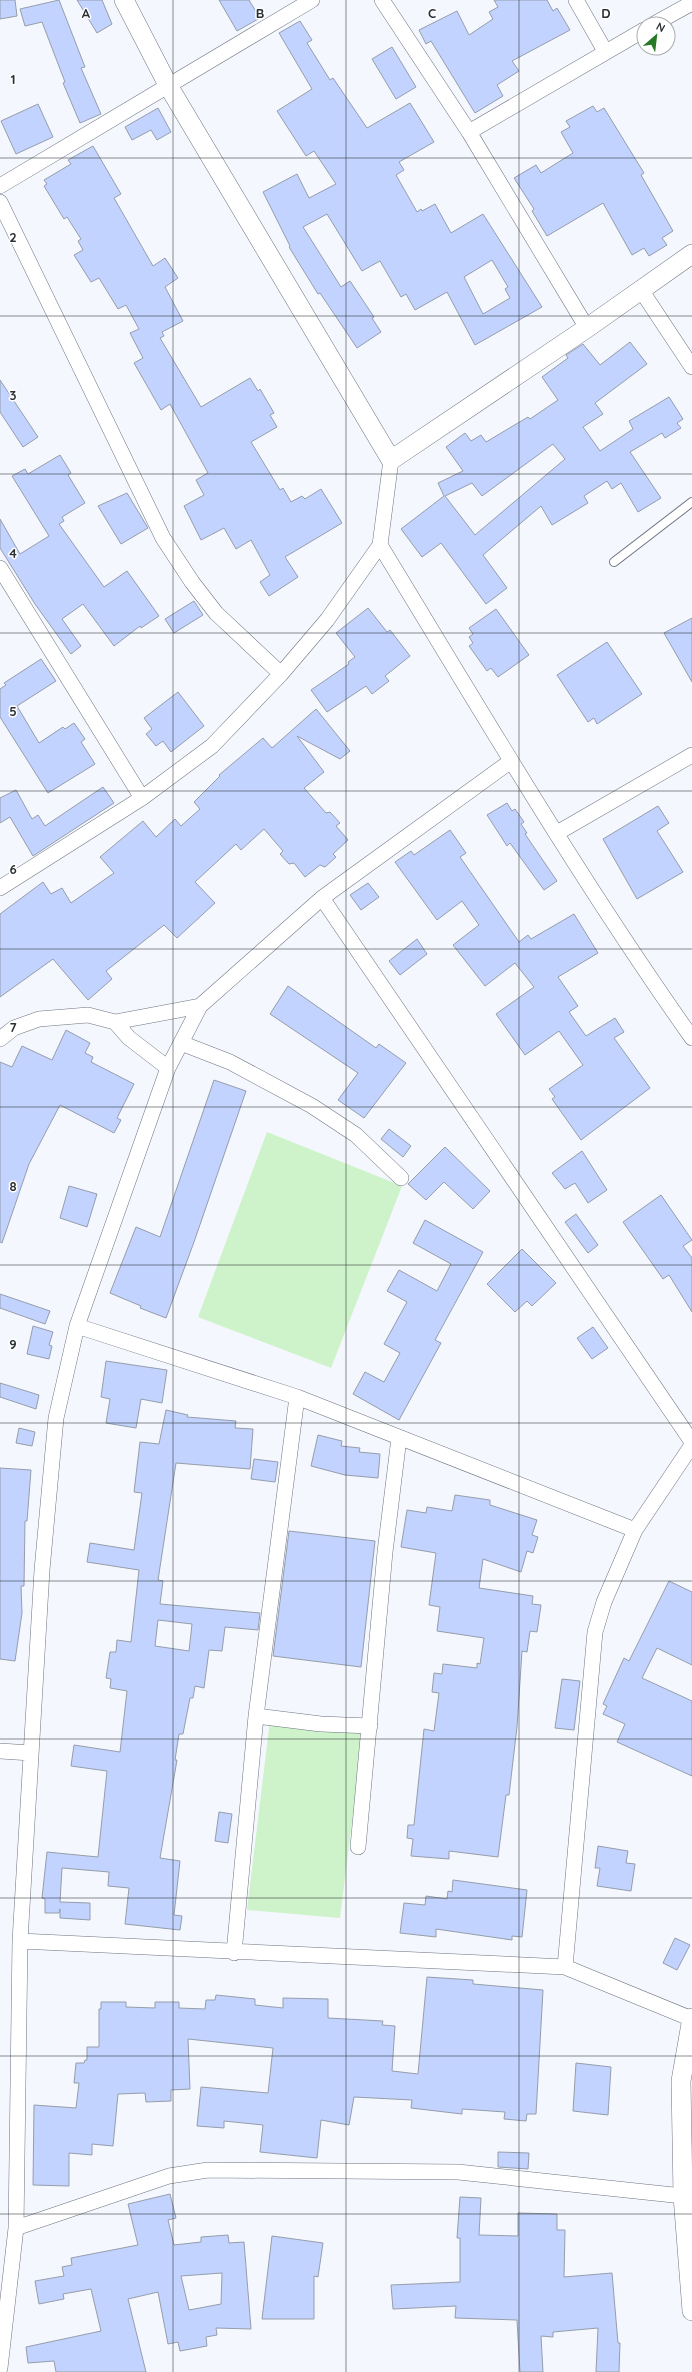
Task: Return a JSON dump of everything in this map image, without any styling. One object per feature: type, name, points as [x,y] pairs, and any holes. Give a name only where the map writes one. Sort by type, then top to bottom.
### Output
[{"type":"street","points":[[2,882],[142,798],[212,746],[281,674],[327,620],[380,546],[391,460],[169,87],[124,0]]},
{"type":"street","points":[[0,186],[169,87],[312,0]]},
{"type":"street","points":[[382,0],[468,132],[587,328]]},
{"type":"street","points":[[576,0],[605,51]]},
{"type":"street","points":[[668,16],[692,3]]},
{"type":"street","points":[[468,132],[636,34]]},
{"type":"street","points":[[0,202],[164,538],[192,582],[216,613],[281,674]]},
{"type":"street","points":[[391,460],[587,328],[692,254]]},
{"type":"street","points":[[640,290],[692,367]]},
{"type":"street","points":[[380,546],[557,832],[665,999],[692,1038]]},
{"type":"street","points":[[0,568],[142,798]]},
{"type":"street","points":[[557,832],[692,755]]},
{"type":"street","points":[[0,2368],[16,2228],[20,1941],[42,1570],[56,1418],[77,1326],[168,1068],[200,1006],[322,898],[512,761]]},
{"type":"street","points":[[322,898],[692,1442]]},
{"type":"street","points":[[0,1039],[14,1028],[39,1019],[88,1015],[115,1022],[200,1006]]},
{"type":"street","points":[[115,1022],[129,1038],[168,1068]]},
{"type":"street","points":[[181,1043],[230,1062],[312,1106],[356,1135],[401,1178]]},
{"type":"street","points":[[77,1326],[297,1397],[635,1530]]},
{"type":"street","points":[[234,1953],[256,1716],[297,1397]]},
{"type":"street","points":[[358,1847],[385,1552],[399,1438]]},
{"type":"street","points":[[565,1967],[595,1632],[604,1602],[635,1530],[692,1445]]},
{"type":"street","points":[[256,1716],[321,1724],[370,1726]]},
{"type":"street","points":[[0,1751],[31,1753]]},
{"type":"street","points":[[20,1941],[234,1953],[565,1967],[692,2019],[681,2081],[683,2196],[692,2311]]},
{"type":"street","points":[[16,2228],[169,2176],[208,2170],[458,2172],[683,2196]]},
{"type":"lane","points":[[614,562],[692,502]]},
{"type":"green space","points":[[267,1132],[402,1186],[331,1368],[198,1317]]},
{"type":"green space","points":[[270,1720],[363,1733],[340,1918],[247,1910]]},
{"type":"building","points":[[0,0],[15,0],[17,16],[0,19]]},
{"type":"building","points":[[59,0],[85,67],[81,68],[101,114],[80,123],[63,83],[65,82],[42,22],[25,26],[20,9]]},
{"type":"building","points":[[77,0],[102,0],[112,24],[97,33]]},
{"type":"building","points":[[219,0],[249,0],[260,18],[237,31]]},
{"type":"building","points":[[494,0],[547,0],[553,11],[557,8],[570,30],[512,61],[519,71],[497,85],[503,96],[475,113],[431,41],[426,44],[419,30],[457,11],[469,35],[493,19],[489,12],[498,7]]},
{"type":"building","points":[[300,21],[312,40],[307,43],[330,80],[333,78],[367,128],[410,103],[434,142],[399,162],[404,170],[396,175],[417,212],[435,204],[451,233],[483,214],[542,307],[475,345],[447,292],[415,310],[406,294],[401,297],[380,261],[362,271],[327,214],[303,227],[341,287],[350,281],[374,317],[372,318],[381,332],[357,348],[320,293],[318,294],[289,247],[290,246],[263,192],[297,174],[309,198],[336,184],[314,151],[306,156],[277,111],[312,89],[279,33]],"holes":[[[492,260],[508,287],[505,289],[510,298],[483,314],[464,277]]]},
{"type":"building","points":[[392,47],[416,87],[396,99],[372,59]]},
{"type":"building","points":[[38,104],[53,137],[16,154],[1,121]]},
{"type":"building","points":[[593,106],[597,112],[604,108],[644,173],[641,175],[673,231],[662,238],[667,245],[649,256],[644,248],[632,255],[603,203],[547,236],[532,211],[534,209],[514,178],[536,165],[541,173],[573,153],[561,132],[570,127],[566,121]]},
{"type":"building","points":[[158,108],[171,132],[157,140],[151,130],[132,140],[125,127]]},
{"type":"building","points":[[93,146],[121,194],[114,198],[153,266],[165,258],[178,278],[165,287],[183,321],[162,332],[164,336],[160,338],[201,407],[250,378],[258,391],[260,389],[274,413],[270,415],[277,427],[251,442],[280,490],[283,488],[291,502],[302,496],[305,499],[321,489],[342,523],[285,557],[298,577],[269,596],[260,582],[270,575],[251,540],[236,549],[224,528],[201,540],[184,506],[204,495],[196,480],[208,473],[170,404],[161,410],[134,363],[143,358],[130,333],[139,329],[126,305],[118,309],[99,278],[91,282],[74,255],[83,250],[78,241],[81,239],[67,217],[64,219],[44,186],[47,184],[44,180],[71,164],[68,160]]},
{"type":"building","points":[[630,342],[647,364],[595,403],[603,414],[583,427],[600,451],[633,429],[629,421],[669,397],[683,419],[677,423],[681,428],[665,438],[662,433],[630,452],[661,498],[638,512],[621,483],[612,489],[607,481],[584,496],[588,503],[552,525],[541,506],[483,555],[507,588],[486,604],[441,543],[422,557],[401,529],[444,496],[438,483],[463,471],[446,447],[465,433],[471,441],[481,435],[486,442],[528,417],[530,419],[558,400],[542,377],[568,358],[566,355],[583,344],[600,365]],"holes":[[[553,444],[565,459],[475,535],[445,496],[472,483],[482,496]]]},
{"type":"building","points":[[0,380],[38,437],[23,447],[0,412]]},
{"type":"building","points":[[60,455],[71,473],[68,475],[85,503],[62,517],[64,521],[59,524],[104,587],[127,571],[159,616],[141,628],[140,626],[114,646],[83,604],[62,619],[81,646],[71,654],[35,604],[0,548],[0,519],[20,554],[49,536],[12,476],[25,469],[28,474]]},
{"type":"building","points":[[127,493],[148,528],[121,544],[98,506]]},
{"type":"building","points":[[194,601],[203,615],[174,633],[165,619]]},
{"type":"building","points":[[368,608],[387,632],[390,630],[410,656],[385,676],[389,681],[372,694],[366,686],[327,712],[311,690],[349,664],[348,662],[355,657],[336,633]]},
{"type":"building","points":[[496,609],[529,655],[498,677],[491,668],[487,671],[469,646],[473,643],[469,637],[473,634],[469,628]]},
{"type":"building","points":[[692,618],[692,682],[664,633]]},
{"type":"building","points":[[607,642],[642,694],[597,724],[594,718],[588,722],[557,675]]},
{"type":"building","points":[[41,659],[56,681],[17,706],[39,743],[63,727],[65,729],[74,723],[85,739],[81,742],[95,764],[48,793],[0,717],[0,689],[6,685],[4,683]]},
{"type":"building","points":[[178,692],[204,726],[171,752],[163,741],[156,746],[146,734],[152,729],[144,718]]},
{"type":"building","points":[[316,709],[350,751],[340,759],[297,736],[324,772],[304,788],[326,813],[330,812],[340,823],[336,826],[348,840],[333,854],[336,857],[325,867],[320,865],[305,877],[294,863],[289,864],[280,854],[283,851],[264,829],[241,850],[236,844],[195,882],[215,903],[177,938],[164,925],[106,971],[112,979],[88,1000],[53,959],[0,997],[0,914],[43,882],[51,894],[62,888],[71,903],[114,873],[100,857],[143,821],[156,837],[175,819],[181,826],[200,809],[194,802],[220,776],[219,775],[263,738],[272,748]]},
{"type":"building","points":[[103,787],[114,803],[33,856],[10,817],[0,823],[0,798],[16,790],[32,819],[38,815],[45,826]]},
{"type":"building","points":[[507,803],[512,811],[515,809],[524,822],[521,824],[527,833],[525,834],[557,881],[544,890],[510,843],[507,846],[487,815]]},
{"type":"building","points":[[658,806],[669,823],[657,831],[683,872],[637,899],[603,839]]},
{"type":"building","points":[[450,830],[466,853],[460,857],[519,942],[528,935],[531,939],[574,914],[598,953],[558,977],[578,1006],[569,1012],[586,1036],[615,1018],[624,1032],[614,1038],[650,1088],[581,1140],[552,1099],[555,1097],[549,1089],[583,1065],[559,1031],[525,1055],[496,1014],[534,987],[515,963],[485,986],[453,945],[479,925],[462,901],[437,920],[395,862],[411,851],[414,855]]},
{"type":"building","points":[[368,883],[379,897],[361,910],[350,895]]},
{"type":"building","points":[[417,939],[427,954],[400,975],[389,961]]},
{"type":"building","points":[[288,986],[376,1048],[379,1044],[406,1063],[364,1118],[338,1100],[358,1073],[270,1014]]},
{"type":"building","points":[[66,1030],[90,1043],[85,1053],[93,1057],[91,1062],[134,1084],[117,1118],[121,1120],[114,1133],[60,1105],[29,1164],[2,1243],[0,1242],[0,1062],[12,1067],[22,1046],[52,1060]]},
{"type":"building","points":[[214,1080],[246,1091],[166,1318],[140,1308],[141,1306],[110,1293],[136,1227],[160,1237]]},
{"type":"building","points":[[389,1129],[411,1146],[403,1157],[381,1139]]},
{"type":"building","points":[[445,1147],[490,1191],[473,1209],[444,1182],[426,1200],[408,1184]]},
{"type":"building","points":[[582,1151],[607,1190],[588,1203],[575,1183],[565,1189],[552,1173]]},
{"type":"building","points":[[69,1186],[97,1194],[87,1227],[60,1218]]},
{"type":"building","points":[[661,1195],[692,1240],[683,1246],[692,1258],[692,1312],[669,1275],[663,1279],[623,1222]]},
{"type":"building","points":[[576,1214],[598,1245],[588,1253],[565,1222]]},
{"type":"building","points":[[425,1220],[483,1252],[435,1340],[441,1343],[399,1420],[353,1394],[365,1372],[384,1382],[400,1353],[384,1344],[407,1302],[387,1291],[399,1270],[437,1291],[451,1264],[413,1243]]},
{"type":"building","points":[[522,1249],[556,1283],[532,1306],[527,1301],[515,1312],[487,1284]]},
{"type":"building","points":[[0,1294],[50,1311],[45,1324],[0,1308]]},
{"type":"building","points":[[33,1326],[53,1332],[49,1345],[52,1346],[49,1359],[27,1354]]},
{"type":"building","points":[[593,1327],[608,1348],[592,1359],[577,1338]]},
{"type":"building","points":[[106,1361],[167,1370],[162,1403],[141,1399],[136,1428],[106,1423],[110,1399],[101,1397]]},
{"type":"building","points":[[0,1383],[39,1395],[36,1409],[0,1397]]},
{"type":"building","points":[[166,1410],[188,1415],[187,1417],[236,1421],[235,1428],[253,1429],[250,1469],[176,1463],[158,1580],[163,1581],[160,1604],[260,1613],[258,1630],[225,1627],[222,1651],[209,1650],[204,1688],[195,1686],[193,1698],[190,1698],[183,1734],[179,1734],[175,1760],[177,1760],[160,1858],[180,1861],[174,1915],[182,1916],[180,1930],[125,1924],[129,1888],[108,1886],[109,1872],[62,1868],[60,1902],[90,1903],[90,1920],[60,1918],[60,1909],[59,1913],[45,1913],[45,1899],[42,1898],[47,1852],[98,1857],[107,1771],[71,1766],[74,1745],[120,1752],[127,1691],[110,1688],[111,1679],[106,1678],[110,1652],[116,1652],[117,1640],[131,1642],[139,1570],[87,1562],[90,1543],[134,1550],[142,1493],[134,1492],[140,1442],[159,1444]],"holes":[[[158,1620],[192,1624],[189,1651],[155,1646]]]},
{"type":"building","points":[[19,1428],[35,1432],[32,1446],[16,1443]]},
{"type":"building","points":[[318,1435],[342,1441],[341,1446],[360,1448],[359,1452],[380,1454],[378,1478],[345,1475],[311,1466]]},
{"type":"building","points":[[254,1459],[278,1462],[275,1482],[251,1479]]},
{"type":"building","points":[[0,1468],[31,1470],[27,1521],[25,1521],[24,1586],[21,1586],[22,1613],[15,1661],[0,1659]]},
{"type":"building","points":[[455,1495],[490,1500],[490,1505],[537,1520],[532,1535],[538,1537],[533,1553],[527,1551],[521,1572],[483,1559],[479,1588],[533,1596],[532,1604],[541,1605],[537,1632],[530,1631],[527,1652],[522,1651],[517,1727],[509,1795],[506,1795],[498,1857],[449,1851],[449,1859],[411,1856],[413,1839],[407,1838],[408,1825],[414,1825],[424,1729],[434,1731],[439,1693],[432,1692],[434,1673],[442,1674],[443,1664],[477,1668],[477,1663],[480,1664],[484,1638],[437,1631],[440,1607],[429,1605],[436,1553],[401,1547],[407,1510],[426,1513],[427,1507],[452,1511]]},
{"type":"building","points":[[289,1531],[375,1541],[361,1667],[273,1656]]},
{"type":"building","points":[[669,1581],[692,1592],[692,1665],[657,1648],[642,1678],[692,1701],[692,1776],[617,1742],[625,1724],[603,1714],[607,1706],[603,1704],[624,1658],[629,1661]]},
{"type":"building","points":[[562,1679],[580,1681],[574,1730],[555,1728]]},
{"type":"building","points":[[219,1812],[232,1814],[228,1843],[215,1841]]},
{"type":"building","points":[[598,1846],[628,1851],[626,1863],[635,1864],[631,1891],[597,1886],[600,1868],[595,1868]]},
{"type":"building","points":[[453,1880],[527,1890],[522,1937],[512,1936],[512,1940],[436,1929],[436,1937],[400,1933],[404,1903],[425,1905],[426,1896],[447,1899],[448,1891],[452,1892]]},
{"type":"building","points":[[675,1938],[690,1945],[677,1970],[663,1963]]},
{"type":"building","points":[[427,1977],[473,1980],[473,1984],[543,1990],[536,2114],[527,2114],[526,2121],[504,2119],[505,2112],[462,2109],[462,2114],[411,2108],[412,2100],[354,2097],[349,2125],[321,2120],[317,2158],[260,2152],[263,2125],[224,2121],[224,2128],[197,2126],[201,2087],[268,2093],[273,2048],[188,2039],[190,2089],[171,2090],[171,2101],[146,2102],[145,2093],[118,2094],[113,2146],[92,2144],[92,2155],[69,2153],[69,2186],[33,2185],[34,2105],[76,2108],[79,2083],[74,2083],[76,2063],[84,2063],[85,2060],[87,2060],[87,2047],[99,2047],[99,2009],[101,2009],[101,2002],[126,2002],[126,2007],[155,2008],[155,2002],[179,2002],[179,2008],[205,2009],[206,2000],[215,2000],[216,1995],[255,1999],[255,2005],[283,2008],[283,1998],[328,1999],[328,2018],[383,2021],[382,2025],[395,2026],[392,2071],[418,2074]]},
{"type":"building","points":[[576,2063],[611,2067],[608,2115],[573,2111]]},
{"type":"building","points":[[498,2152],[529,2153],[528,2169],[498,2167]]},
{"type":"building","points":[[170,2194],[176,2218],[168,2220],[174,2245],[201,2242],[201,2237],[228,2235],[229,2243],[244,2242],[251,2329],[216,2328],[217,2335],[206,2337],[207,2346],[180,2351],[178,2342],[168,2344],[158,2292],[128,2299],[146,2372],[56,2372],[54,2361],[28,2363],[26,2347],[101,2331],[91,2289],[63,2294],[64,2299],[39,2304],[35,2281],[64,2276],[62,2267],[72,2265],[71,2258],[138,2245],[128,2204]],"holes":[[[222,2273],[221,2304],[189,2310],[181,2276]]]},
{"type":"building","points":[[460,2197],[481,2198],[479,2235],[518,2236],[518,2213],[557,2214],[557,2230],[565,2230],[564,2277],[612,2273],[618,2343],[620,2343],[619,2372],[596,2372],[598,2328],[553,2332],[553,2337],[541,2336],[543,2372],[520,2372],[517,2320],[455,2318],[456,2306],[393,2309],[391,2285],[460,2282],[460,2238],[457,2238]]},
{"type":"building","points":[[272,2236],[323,2243],[318,2277],[314,2276],[314,2319],[262,2319]]}]
